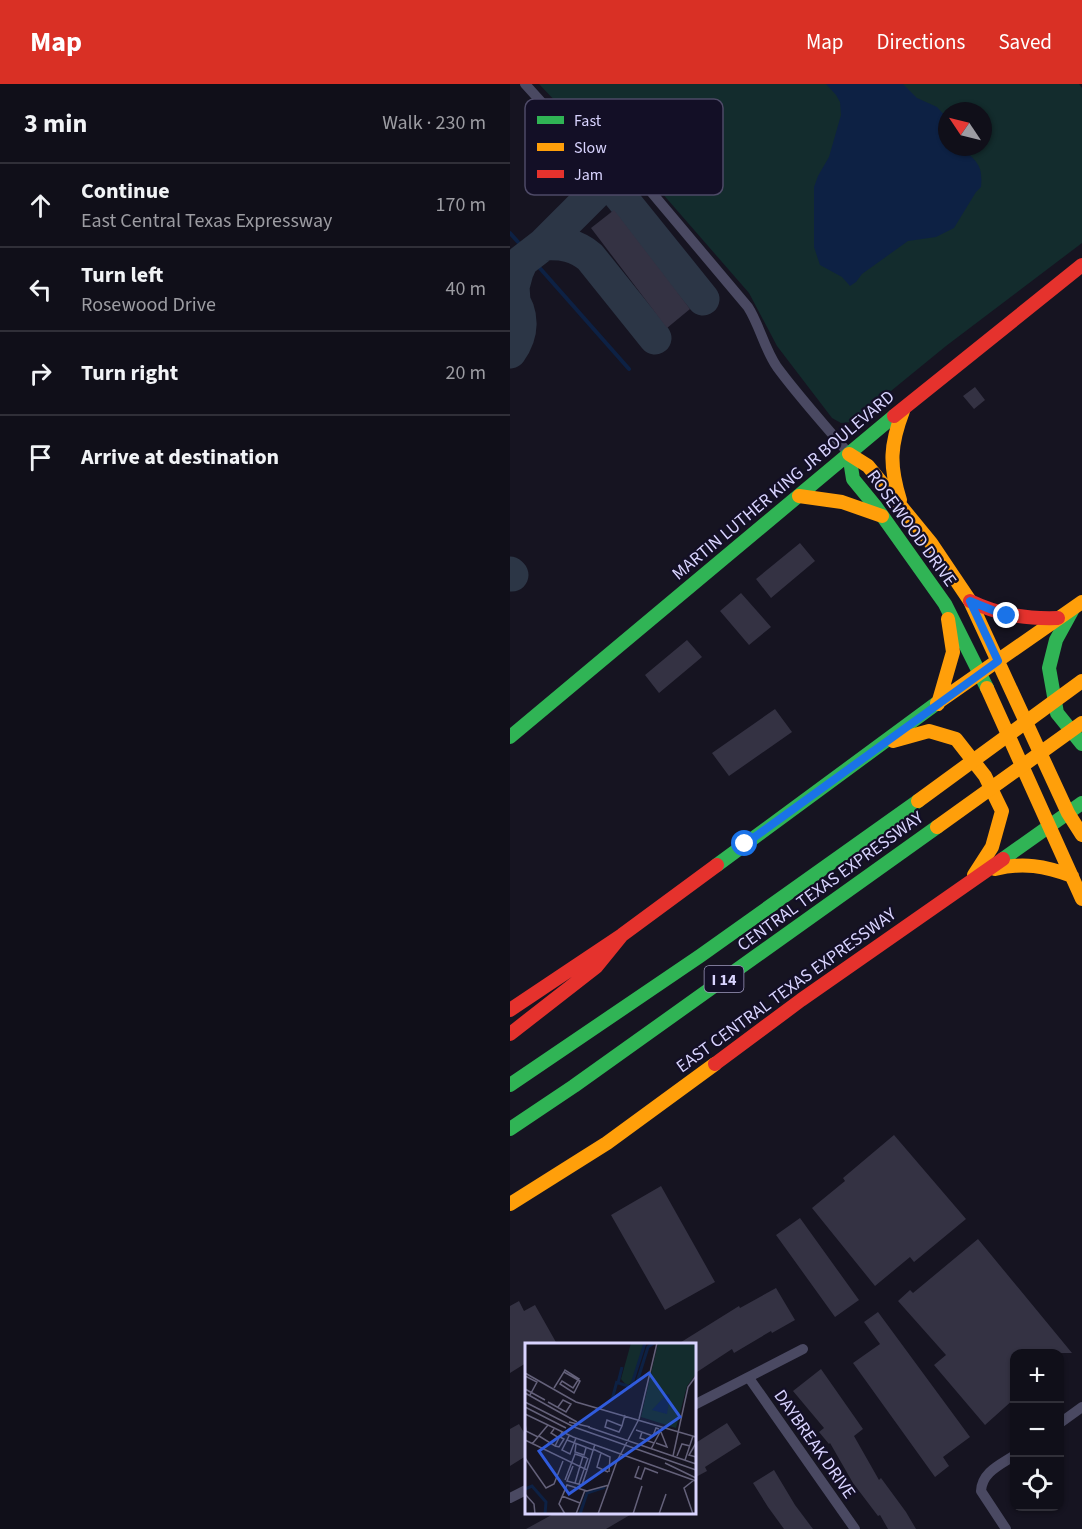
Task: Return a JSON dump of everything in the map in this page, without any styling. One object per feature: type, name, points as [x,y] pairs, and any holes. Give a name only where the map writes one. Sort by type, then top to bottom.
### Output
[{"type":"main road","name":"MARTIN LUTHER KING JR BOULEVARD","points":[[510,737],[1006,323],[1082,265]]},
{"type":"main road","points":[[903,509],[892,476],[890,456],[892,438],[905,407]]},
{"type":"main road","name":"ROSEWOOD DRIVE","points":[[849,454],[868,466],[931,543],[970,601],[1068,813],[1082,835]]},
{"type":"main road","name":"ROSEWOOD DRIVE","points":[[849,454],[853,480],[882,516],[945,604],[980,672],[1082,899]]},
{"type":"main road","points":[[799,496],[822,496],[882,516]]},
{"type":"main road","points":[[970,601],[1007,616],[1032,620],[1058,618]]},
{"type":"main road","points":[[938,704],[953,652],[945,604]]},
{"type":"main road","points":[[510,1010],[622,934],[980,672],[1078,604]]},
{"type":"main road","points":[[1078,604],[1056,640],[1049,668],[1057,713],[1082,744]]},
{"type":"main road","name":"CENTRAL TEXAS EXPRESSWAY","points":[[510,1084],[700,956],[1082,681]]},
{"type":"main road","name":"CENTRAL TEXAS EXPRESSWAY","points":[[510,1129],[1082,723]]},
{"type":"main road","points":[[883,743],[929,731],[956,739],[985,776],[1002,811],[992,847],[969,883]]},
{"type":"main road","name":"EAST CENTRAL TEXAS EXPRESSWAY","points":[[510,1204],[607,1143],[801,1000],[1082,803]]},
{"type":"main road","points":[[983,872],[1012,864],[1029,863],[1072,876]]},
{"type":"main road","points":[[510,1034],[596,967],[622,934]]},
{"type":"street","points":[[525,84],[539,99]]},
{"type":"street","points":[[654,195],[748,307],[756,319],[762,340],[777,366],[849,454]]},
{"type":"street","points":[[696,1404],[803,1349]]},
{"type":"street","name":"DAYBREAK DRIVE","points":[[749,1378],[855,1529]]},
{"type":"street","points":[[1064,1420],[1082,1407]]},
{"type":"street","points":[[1006,1529],[981,1491],[986,1475],[1011,1457]]},
{"type":"street","points":[[510,1498],[525,1490]]},
{"type":"green space","points":[[539,84],[1079,84],[1082,88],[1082,243],[946,346],[853,422],[841,423],[832,418],[777,346],[749,293],[664,195],[723,195],[723,99],[553,99]]},
{"type":"water","points":[[826,84],[903,84],[917,98],[938,108],[938,156],[970,156],[978,164],[981,173],[981,187],[954,228],[936,237],[908,241],[862,274],[850,286],[842,277],[820,265],[814,247],[814,187],[829,157],[841,115],[840,102]]},
{"type":"building","points":[[614,210],[690,309],[667,328],[591,228]]},
{"type":"building","points":[[975,387],[985,400],[974,409],[963,396]]},
{"type":"building","points":[[800,543],[815,561],[771,598],[756,579]]},
{"type":"building","points":[[741,593],[771,627],[749,645],[720,611]]},
{"type":"building","points":[[687,640],[702,657],[659,693],[645,675]]},
{"type":"building","points":[[775,709],[792,732],[729,776],[712,753]]},
{"type":"building","points":[[894,1135],[966,1219],[914,1262],[910,1257],[875,1286],[812,1208]]},
{"type":"building","points":[[661,1186],[715,1282],[665,1310],[611,1215]]},
{"type":"building","points":[[800,1218],[859,1300],[835,1317],[776,1235]]},
{"type":"building","points":[[978,1239],[1072,1353],[1064,1353],[1064,1349],[1010,1349],[1010,1403],[985,1425],[934,1365],[946,1355],[898,1301],[910,1290],[913,1293]]},
{"type":"building","points":[[776,1288],[795,1320],[734,1353],[732,1349],[696,1373],[696,1343],[680,1343],[739,1306],[740,1308]]},
{"type":"building","points":[[519,1301],[524,1311],[535,1305],[556,1343],[525,1343],[525,1364],[510,1373],[510,1306]]},
{"type":"building","points":[[878,1312],[970,1437],[943,1457],[949,1466],[935,1477],[853,1363],[880,1344],[864,1322]]},
{"type":"building","points":[[821,1369],[863,1429],[854,1436],[879,1480],[881,1478],[916,1529],[888,1529],[880,1515],[878,1516],[853,1483],[830,1443],[819,1432],[824,1428],[793,1391]]},
{"type":"building","points":[[727,1423],[741,1444],[705,1467],[707,1471],[696,1477],[696,1443]]},
{"type":"building","points":[[519,1424],[525,1434],[525,1457],[510,1466],[510,1429]]},
{"type":"building","points":[[774,1470],[813,1529],[784,1529],[768,1507],[753,1483]]},
{"type":"building","points":[[553,1514],[632,1514],[606,1529],[526,1529]]},
{"type":"waterway","points":[[510,233],[518,242]]},
{"type":"waterway","points":[[538,266],[629,369]]},
{"type":"taxiway","points":[[514,301],[513,287],[522,261],[544,244],[593,195]]},
{"type":"taxiway","points":[[619,195],[703,299]]},
{"type":"taxiway","points":[[544,244],[568,246],[590,257],[655,338]]},
{"type":"taxiway","points":[[510,296],[520,317],[519,331],[510,352]]},
{"type":"traffic: fast","points":[[510,737],[894,416]]},
{"type":"traffic: fast","points":[[849,454],[853,479],[876,507],[945,604],[987,688]]},
{"type":"traffic: fast","points":[[1073,609],[1056,640],[1049,668],[1057,713],[1082,744]]},
{"type":"traffic: fast","points":[[717,865],[937,703]]},
{"type":"traffic: fast","points":[[510,1085],[700,956],[918,801]]},
{"type":"traffic: fast","points":[[1003,859],[1082,803]]},
{"type":"traffic: fast","points":[[510,1129],[574,1086],[937,827]]},
{"type":"traffic: slow","points":[[900,500],[892,455],[903,411]]},
{"type":"traffic: slow","points":[[849,454],[868,466],[931,543],[970,601],[1068,813],[1082,835]]},
{"type":"traffic: slow","points":[[799,496],[842,502],[882,516]]},
{"type":"traffic: slow","points":[[937,703],[1082,602]]},
{"type":"traffic: slow","points":[[938,704],[953,652],[948,619]]},
{"type":"traffic: slow","points":[[918,801],[1082,681]]},
{"type":"traffic: slow","points":[[987,688],[1082,899]]},
{"type":"traffic: slow","points":[[937,827],[1082,723]]},
{"type":"traffic: slow","points":[[893,741],[929,731],[956,739],[985,776],[1002,811],[992,847],[974,875]]},
{"type":"traffic: slow","points":[[995,869],[1034,866],[1072,876]]},
{"type":"traffic: slow","points":[[510,1204],[607,1143],[715,1064]]},
{"type":"traffic: jam","points":[[894,416],[1082,265]]},
{"type":"traffic: jam","points":[[970,601],[991,610],[1013,615],[1058,618]]},
{"type":"traffic: jam","points":[[715,1064],[801,1000],[1003,859]]},
{"type":"traffic: jam","points":[[510,1010],[622,935],[717,865]]},
{"type":"traffic: jam","points":[[510,1034],[596,967],[622,935]]},
{"type":"route","points":[[745,844],[998,661],[970,601],[1007,616]]}]
